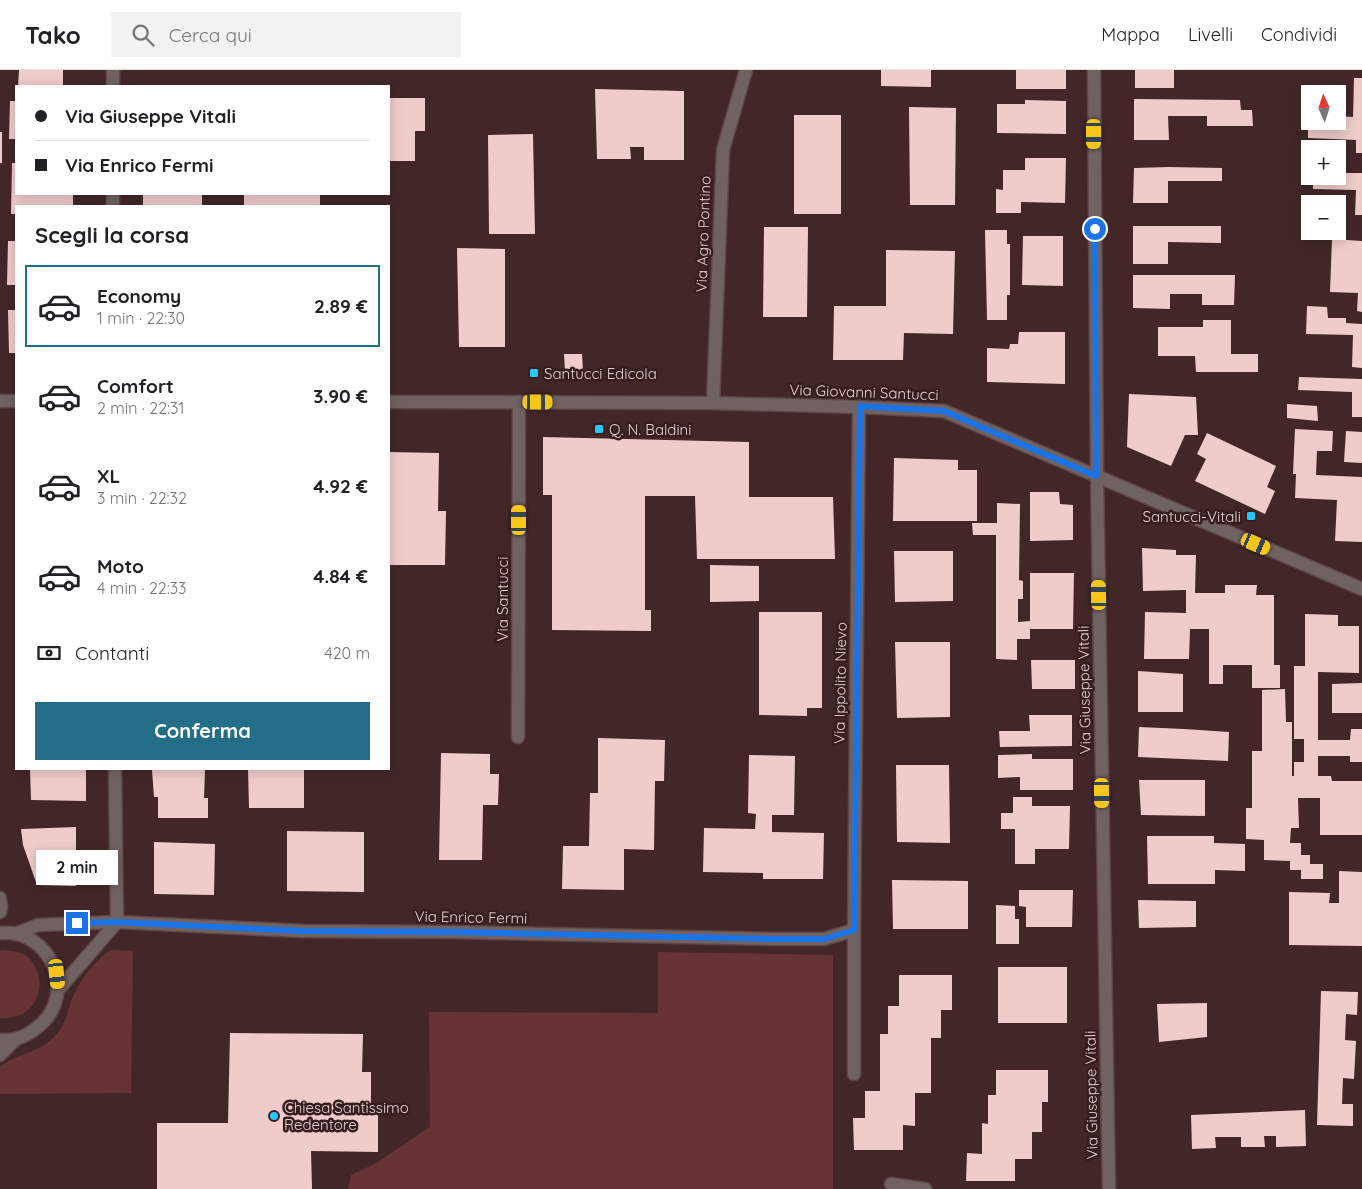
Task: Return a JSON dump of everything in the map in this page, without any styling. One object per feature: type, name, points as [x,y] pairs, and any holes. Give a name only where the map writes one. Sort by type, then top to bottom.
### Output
[{"type":"street","points":[[113,70],[113,85]]},
{"type":"street","name":"Via Agro Pontino","points":[[713,403],[723,150],[746,70]]},
{"type":"street","name":"Via Giuseppe Vitali","points":[[1094,70],[1096,476],[1109,1189]]},
{"type":"street","points":[[0,401],[15,401]]},
{"type":"street","name":"Via Giovanni Santucci","points":[[390,402],[713,403],[860,406],[944,411],[1362,589]]},
{"type":"street","name":"Via Santucci","points":[[518,737],[519,402]]},
{"type":"street","name":"Via Ippolito Nievo","points":[[854,930],[860,406]]},
{"type":"street","points":[[58,990],[117,922],[115,770]]},
{"type":"street","points":[[0,898],[0,912]]},
{"type":"street","name":"Via Enrico Fermi","points":[[15,934],[38,925],[117,922],[303,931],[824,939],[854,930]]},
{"type":"street","points":[[854,930],[854,1074]]},
{"type":"street","points":[[0,933],[15,934],[29,939],[42,948],[51,960],[57,974],[58,990],[54,1006],[45,1021],[32,1032],[16,1039],[0,1040]]},
{"type":"street","points":[[0,1055],[16,1039]]},
{"type":"street","points":[[891,1184],[925,1189]]},
{"type":"shaded area","points":[[111,950],[133,951],[131,1093],[0,1094],[0,1067],[42,1046],[58,1033],[82,980],[92,966]]},
{"type":"shaded area","points":[[0,951],[21,953],[32,961],[40,982],[37,997],[26,1012],[8,1018],[0,1018]]},
{"type":"shaded area","points":[[658,952],[833,955],[833,1189],[348,1189],[351,1175],[378,1162],[430,1127],[429,1012],[658,1013]]},
{"type":"building","points":[[19,70],[63,70],[63,85],[18,85]]},
{"type":"building","points":[[881,70],[931,70],[931,87],[881,86]]},
{"type":"building","points":[[1016,70],[1066,70],[1066,89],[1016,89]]},
{"type":"building","points":[[1135,70],[1174,70],[1174,88],[1135,88]]},
{"type":"building","points":[[1354,78],[1362,78],[1362,153],[1356,153],[1356,140],[1308,138],[1308,130],[1346,130],[1346,117],[1353,117]]},
{"type":"building","points":[[595,89],[684,91],[684,160],[644,160],[644,147],[630,147],[631,159],[597,159]]},
{"type":"building","points":[[390,98],[425,98],[425,131],[415,131],[415,161],[390,161]]},
{"type":"building","points":[[1134,99],[1240,100],[1241,110],[1252,110],[1253,126],[1207,126],[1207,116],[1168,116],[1169,140],[1134,140]]},
{"type":"building","points":[[1025,100],[1066,101],[1066,134],[997,133],[997,104],[1025,104]]},
{"type":"building","points":[[10,101],[15,101],[15,139],[9,139]]},
{"type":"building","points":[[909,107],[956,108],[955,205],[910,205]]},
{"type":"building","points":[[794,115],[841,115],[841,214],[794,214]]},
{"type":"building","points":[[0,132],[2,132],[2,163],[0,163]]},
{"type":"building","points":[[533,134],[535,234],[489,234],[488,135]]},
{"type":"building","points":[[1025,158],[1066,158],[1065,203],[1021,202],[1021,213],[996,213],[996,189],[1003,190],[1003,170],[1025,170]]},
{"type":"building","points":[[12,163],[15,163],[15,195],[73,195],[73,205],[15,205],[15,214],[11,214]]},
{"type":"building","points":[[1134,168],[1222,168],[1222,181],[1168,181],[1168,203],[1133,203]]},
{"type":"building","points":[[1346,173],[1362,173],[1362,215],[1355,215],[1356,190],[1313,189],[1313,185],[1346,185]]},
{"type":"building","points":[[143,195],[202,195],[202,205],[143,205]]},
{"type":"building","points":[[244,195],[320,195],[320,205],[244,205]]},
{"type":"building","points":[[1133,226],[1221,226],[1221,243],[1168,242],[1168,264],[1133,264]]},
{"type":"building","points":[[764,227],[808,227],[807,317],[763,317]]},
{"type":"building","points":[[985,230],[1007,230],[1007,244],[1010,244],[1010,295],[1007,295],[1007,320],[987,320]]},
{"type":"building","points":[[1023,236],[1063,236],[1063,286],[1022,285]]},
{"type":"building","points":[[1332,240],[1362,241],[1362,312],[1357,311],[1358,293],[1330,292]]},
{"type":"building","points":[[8,241],[15,241],[15,285],[7,285]]},
{"type":"building","points":[[457,248],[505,249],[505,347],[459,347]]},
{"type":"building","points":[[886,250],[955,251],[953,334],[904,333],[903,360],[833,360],[834,306],[886,306]]},
{"type":"building","points":[[1133,275],[1235,275],[1234,305],[1202,305],[1202,294],[1170,294],[1170,309],[1133,308]]},
{"type":"building","points":[[1307,306],[1327,307],[1328,318],[1346,318],[1346,323],[1362,324],[1362,368],[1352,367],[1353,335],[1306,334]]},
{"type":"building","points":[[8,310],[15,310],[15,353],[9,353]]},
{"type":"building","points":[[1203,320],[1231,320],[1231,354],[1258,354],[1258,372],[1196,372],[1195,356],[1158,356],[1158,327],[1203,327]]},
{"type":"building","points":[[1019,332],[1065,332],[1065,384],[987,382],[987,348],[1009,349],[1010,344],[1018,344]]},
{"type":"building","points":[[564,354],[582,354],[583,371],[565,371]]},
{"type":"building","points":[[1299,377],[1362,379],[1362,417],[1352,417],[1352,392],[1298,390]]},
{"type":"building","points":[[1129,394],[1196,397],[1198,435],[1185,435],[1171,466],[1127,447]]},
{"type":"building","points":[[1287,404],[1317,406],[1318,421],[1287,418]]},
{"type":"building","points":[[1295,429],[1333,431],[1332,451],[1317,451],[1316,475],[1362,477],[1362,542],[1335,541],[1337,500],[1295,498],[1296,474],[1293,474]]},
{"type":"building","points":[[1346,431],[1362,432],[1362,463],[1344,462]]},
{"type":"building","points":[[1207,433],[1276,466],[1267,487],[1275,491],[1265,514],[1195,481],[1206,459],[1197,454]]},
{"type":"building","points":[[543,437],[749,442],[749,497],[833,497],[835,559],[697,559],[695,496],[645,496],[645,610],[651,610],[651,631],[552,630],[552,495],[543,495]]},
{"type":"building","points":[[390,452],[439,453],[438,511],[446,511],[445,565],[390,565]]},
{"type":"building","points":[[894,458],[958,460],[958,470],[977,470],[977,521],[893,521]]},
{"type":"building","points":[[1030,492],[1059,492],[1060,504],[1073,505],[1073,540],[1030,541]]},
{"type":"building","points":[[997,503],[1020,504],[1019,580],[1023,581],[1023,599],[1018,599],[1018,622],[1030,621],[1030,573],[1074,573],[1073,629],[1030,629],[1030,639],[1017,639],[1017,660],[996,659],[996,535],[973,535],[972,523],[997,523]]},
{"type":"building","points":[[1142,548],[1176,550],[1176,555],[1196,555],[1195,593],[1225,593],[1225,585],[1257,585],[1256,595],[1274,595],[1274,665],[1280,665],[1280,688],[1252,688],[1252,665],[1223,665],[1223,684],[1209,684],[1209,629],[1190,629],[1189,659],[1144,659],[1145,612],[1186,613],[1186,590],[1143,591]]},
{"type":"building","points":[[894,551],[953,551],[953,601],[895,602]]},
{"type":"building","points":[[710,565],[759,566],[759,601],[710,602]]},
{"type":"building","points":[[759,612],[822,612],[822,708],[807,708],[807,716],[759,715]]},
{"type":"building","points":[[1305,614],[1338,615],[1338,626],[1359,626],[1359,673],[1318,672],[1318,740],[1350,740],[1351,729],[1362,729],[1362,762],[1350,762],[1350,756],[1318,756],[1318,776],[1331,776],[1332,781],[1362,781],[1362,835],[1320,835],[1320,798],[1298,798],[1299,828],[1291,828],[1290,843],[1301,843],[1301,855],[1310,855],[1310,864],[1323,864],[1323,879],[1301,879],[1301,870],[1290,870],[1290,861],[1264,860],[1264,840],[1246,839],[1246,808],[1252,808],[1252,751],[1262,751],[1262,690],[1285,689],[1286,722],[1292,722],[1292,776],[1294,776],[1294,762],[1304,762],[1304,739],[1294,739],[1294,666],[1305,666]]},
{"type":"building","points":[[895,642],[950,642],[950,717],[897,718]]},
{"type":"building","points":[[1031,660],[1075,660],[1075,689],[1032,689]]},
{"type":"building","points":[[1138,671],[1183,674],[1183,712],[1138,712]]},
{"type":"building","points":[[1362,683],[1362,713],[1332,713],[1332,684]]},
{"type":"building","points":[[1029,715],[1072,715],[1072,746],[1000,747],[999,731],[1030,731]]},
{"type":"building","points":[[1139,727],[1229,732],[1228,761],[1138,757]]},
{"type":"building","points":[[598,738],[665,740],[664,781],[655,781],[654,850],[624,849],[624,890],[562,889],[563,846],[589,846],[590,793],[598,793]]},
{"type":"building","points":[[441,753],[490,754],[490,774],[499,774],[498,805],[483,805],[482,860],[439,860]]},
{"type":"building","points":[[1032,754],[1032,759],[1073,759],[1073,790],[1020,790],[1020,777],[998,778],[998,755]]},
{"type":"building","points":[[749,755],[795,756],[794,815],[772,815],[772,832],[824,833],[823,879],[763,879],[763,873],[703,872],[704,828],[755,829],[756,814],[748,813]]},
{"type":"building","points":[[896,765],[949,765],[950,843],[897,842]]},
{"type":"building","points":[[30,770],[86,770],[86,801],[31,800]]},
{"type":"building","points":[[152,770],[205,770],[204,798],[208,798],[208,818],[158,818],[158,797],[154,797]]},
{"type":"building","points":[[248,770],[304,770],[304,808],[249,808]]},
{"type":"building","points":[[1139,780],[1205,780],[1205,816],[1141,815]]},
{"type":"building","points":[[1013,797],[1032,797],[1032,806],[1070,806],[1069,849],[1035,849],[1035,864],[1015,864],[1015,829],[1001,829],[1001,813],[1013,813]]},
{"type":"building","points":[[76,827],[76,886],[37,885],[23,845],[21,829]]},
{"type":"building","points":[[287,831],[364,832],[364,892],[287,891]]},
{"type":"building","points":[[1147,836],[1214,836],[1214,843],[1245,844],[1245,871],[1215,870],[1215,884],[1148,884]]},
{"type":"building","points":[[154,842],[215,844],[214,895],[154,894]]},
{"type":"building","points":[[1339,871],[1362,872],[1362,946],[1289,945],[1289,892],[1330,893],[1329,903],[1339,903]]},
{"type":"building","points":[[892,880],[968,881],[968,929],[893,929]]},
{"type":"building","points":[[1019,890],[1073,890],[1072,927],[1026,927],[1026,907],[1019,906]]},
{"type":"building","points":[[1138,900],[1196,901],[1196,927],[1139,928]]},
{"type":"building","points":[[996,905],[1015,906],[1015,919],[1019,919],[1019,944],[996,944]]},
{"type":"building","points":[[998,967],[1067,967],[1067,1023],[998,1023]]},
{"type":"building","points":[[899,975],[952,975],[952,1010],[941,1010],[941,1038],[931,1038],[931,1093],[915,1093],[915,1126],[903,1125],[903,1150],[854,1150],[853,1118],[865,1118],[865,1091],[880,1091],[880,1034],[888,1034],[888,1006],[899,1006]]},
{"type":"building","points":[[1321,991],[1358,992],[1357,1015],[1346,1014],[1345,1040],[1356,1041],[1354,1079],[1343,1078],[1342,1104],[1353,1104],[1353,1126],[1317,1125]]},
{"type":"building","points":[[1207,1003],[1207,1037],[1159,1042],[1157,1004]]},
{"type":"building","points":[[230,1033],[363,1034],[362,1072],[371,1072],[371,1111],[378,1111],[378,1152],[311,1151],[312,1189],[157,1189],[157,1123],[228,1123]]},
{"type":"building","points":[[996,1070],[1048,1070],[1048,1102],[1042,1102],[1042,1132],[1032,1132],[1032,1159],[1015,1159],[1015,1181],[966,1181],[967,1153],[982,1154],[982,1123],[988,1124],[988,1095],[996,1095]]},
{"type":"building","points":[[1305,1110],[1306,1146],[1276,1147],[1276,1136],[1264,1136],[1265,1147],[1241,1147],[1241,1137],[1215,1137],[1216,1148],[1192,1149],[1191,1115]]},
{"type":"place","name":"Santucci Edicola","points":[[534,373]]},
{"type":"place","name":"Q. N. Baldini","points":[[599,429]]},
{"type":"place","name":"Santucci-Vitali","points":[[1251,516]]},
{"type":"place","name":"Chiesa Santissimo Redentore","points":[[274,1116]]},
{"type":"route","points":[[77,923],[117,922],[303,931],[456,932],[775,939],[824,939],[854,930],[860,406],[944,411],[1096,476],[1095,229]]}]
